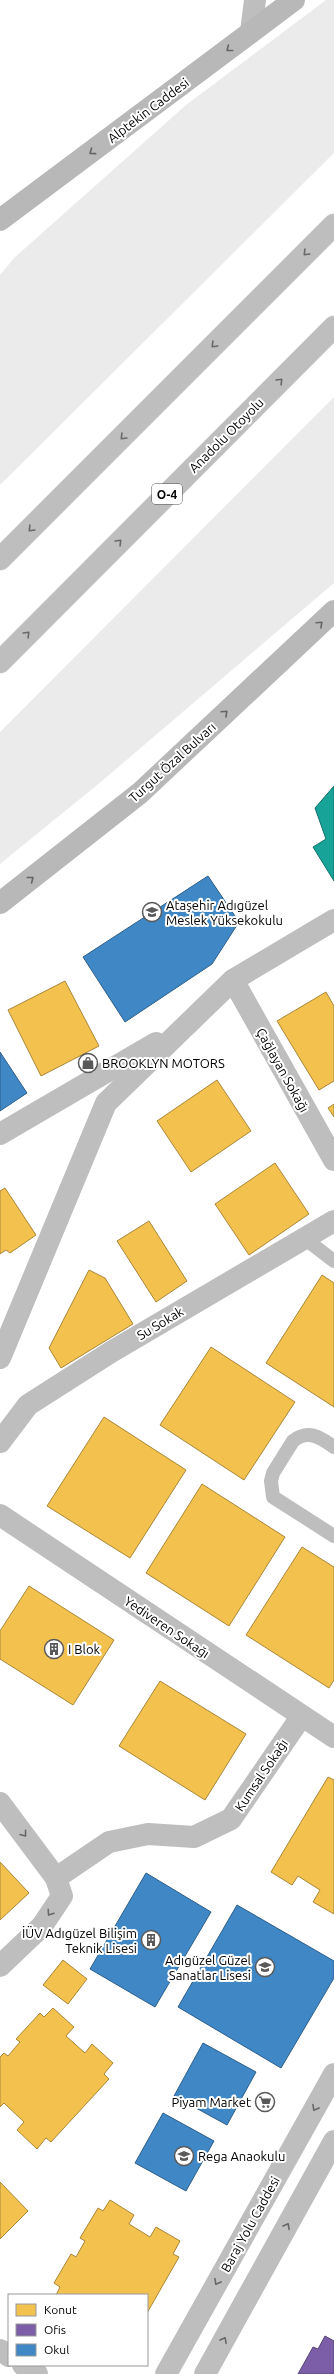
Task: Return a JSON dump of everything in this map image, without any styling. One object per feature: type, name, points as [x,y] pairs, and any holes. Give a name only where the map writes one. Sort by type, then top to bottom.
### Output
[{"type":"main road","points":[[251,32],[255,0]]},
{"type":"main road","name":"Alptekin Caddesi","points":[[0,220],[294,0]]},
{"type":"main road","points":[[0,559],[334,226]]},
{"type":"main road","name":"Anadolu Otoyolu","points":[[0,662],[334,327]]},
{"type":"main road","name":"Turgut Özal Bulvarı","points":[[0,903],[140,793],[334,611]]},
{"type":"main road","points":[[0,1358],[106,1103],[233,980],[334,920]]},
{"type":"main road","name":"Çağlayan Sokağı","points":[[233,980],[334,1160]]},
{"type":"main road","points":[[0,1134],[185,1026]]},
{"type":"main road","name":"Su Sokak","points":[[0,1442],[28,1405],[111,1352],[334,1221]]},
{"type":"main road","name":"Yediveren Sokağı","points":[[0,1516],[334,1737]]},
{"type":"main road","name":"Kumsal Sokağı","points":[[56,1878],[109,1842],[148,1834],[194,1837],[231,1819],[301,1716]]},
{"type":"main road","points":[[0,1803],[56,1878],[62,1896],[42,1926],[0,1966]]},
{"type":"main road","name":"Baraj Yolu Caddesi","points":[[166,2374],[334,2074]]},
{"type":"main road","points":[[205,2374],[334,2141]]},
{"type":"main road","points":[[25,2366],[37,2374]]},
{"type":"lane","points":[[304,1238],[334,1261]]},
{"type":"lane","points":[[334,1447],[320,1437],[312,1435],[298,1437],[293,1442],[271,1481],[273,1497],[334,1536]]},
{"type":"shaded area","points":[[326,0],[334,0],[334,153],[0,485],[0,275],[14,258],[186,105]]},
{"type":"shaded area","points":[[334,397],[334,583],[102,781],[0,864],[0,732]]},
{"type":"building: Konut","points":[[65,981],[99,1046],[41,1076],[8,1010]]},
{"type":"building: Konut","points":[[326,992],[334,1006],[334,1081],[319,1090],[277,1021]]},
{"type":"building: Konut","points":[[217,1080],[251,1131],[191,1172],[157,1121]]},
{"type":"building: Konut","points":[[334,1104],[334,1117],[328,1108]]},
{"type":"building: Konut","points":[[275,1163],[309,1214],[249,1255],[215,1204]]},
{"type":"building: Konut","points":[[5,1188],[36,1235],[10,1253],[6,1250],[0,1254],[0,1191]]},
{"type":"building: Konut","points":[[149,1221],[187,1281],[156,1302],[117,1241]]},
{"type":"building: Konut","points":[[89,1270],[105,1278],[133,1324],[61,1368],[49,1348]]},
{"type":"building: Konut","points":[[322,1275],[334,1283],[334,1407],[266,1363]]},
{"type":"building: Konut","points":[[211,1347],[295,1402],[244,1480],[160,1425]]},
{"type":"building: Konut","points":[[104,1417],[186,1470],[130,1558],[47,1506]]},
{"type":"building: Konut","points":[[202,1484],[285,1537],[229,1626],[146,1573]]},
{"type":"building: Konut","points":[[302,1547],[334,1567],[334,1680],[329,1688],[246,1635]]},
{"type":"building: Konut","name":"I Blok","points":[[29,1586],[114,1640],[73,1705],[0,1659],[0,1631]]},
{"type":"building: Konut","points":[[160,1681],[246,1734],[205,1800],[119,1746]]},
{"type":"building: Konut","points":[[328,1777],[334,1780],[334,1914],[313,1902],[320,1890],[298,1876],[292,1885],[271,1872]]},
{"type":"building: Konut","points":[[0,1862],[29,1893],[0,1920]]},
{"type":"building: Konut","points":[[63,1960],[87,1979],[68,2004],[43,1985]]},
{"type":"building: Konut","points":[[53,2008],[74,2027],[66,2036],[85,2053],[92,2044],[113,2063],[104,2074],[109,2079],[51,2142],[46,2138],[37,2149],[17,2130],[24,2122],[4,2103],[0,2107],[0,2057],[4,2053],[8,2056],[20,2042],[16,2039],[40,2013],[44,2017]]},
{"type":"building: Konut","points":[[0,2182],[28,2211],[0,2239]]},
{"type":"building: Konut","points":[[110,2200],[134,2215],[129,2224],[150,2237],[156,2227],[180,2241],[173,2254],[179,2257],[148,2311],[148,2294],[56,2294],[60,2287],[54,2283],[71,2254],[76,2257],[85,2241],[80,2238],[98,2208],[103,2211]]},
{"type":"building: Ofis","points":[[325,2336],[334,2341],[334,2374],[298,2374],[313,2347],[318,2349]]},
{"type":"building: Okul","points":[[208,876],[239,922],[212,964],[125,1022],[83,957]]},
{"type":"building: Okul","points":[[0,1052],[27,1093],[0,1111]]},
{"type":"building: Okul","name":"İÜV Adıgüzel Bilişim Teknik Lisesi","points":[[146,1873],[211,1912],[155,2007],[90,1969]]},
{"type":"building: Okul","name":"Adıgüzel Güzel Sanatlar Lisesi","points":[[237,1905],[334,1961],[334,1978],[281,2068],[178,2007]]},
{"type":"building: Okul","points":[[203,2043],[256,2072],[227,2125],[174,2096]]},
{"type":"building: Okul","points":[[163,2113],[214,2141],[186,2191],[135,2163]]},
{"type":"building: Kamu","points":[[334,786],[334,881],[313,847],[326,839],[315,808]]},
{"type":"place","name":"Ataşehir Adıgüzel Meslek Yüksekokulu","points":[[152,912]]},
{"type":"place","name":"BROOKLYN MOTORS","points":[[88,1063]]},
{"type":"place","name":"I Blok","points":[[54,1649]]},
{"type":"place","name":"İÜV Adıgüzel Bilişim Teknik Lisesi","points":[[151,1940]]},
{"type":"place","name":"Adıgüzel Güzel Sanatlar Lisesi","points":[[265,1967]]},
{"type":"place","name":"Piyam Market","points":[[265,2102]]},
{"type":"place","name":"Rega Anaokulu","points":[[184,2156]]}]
